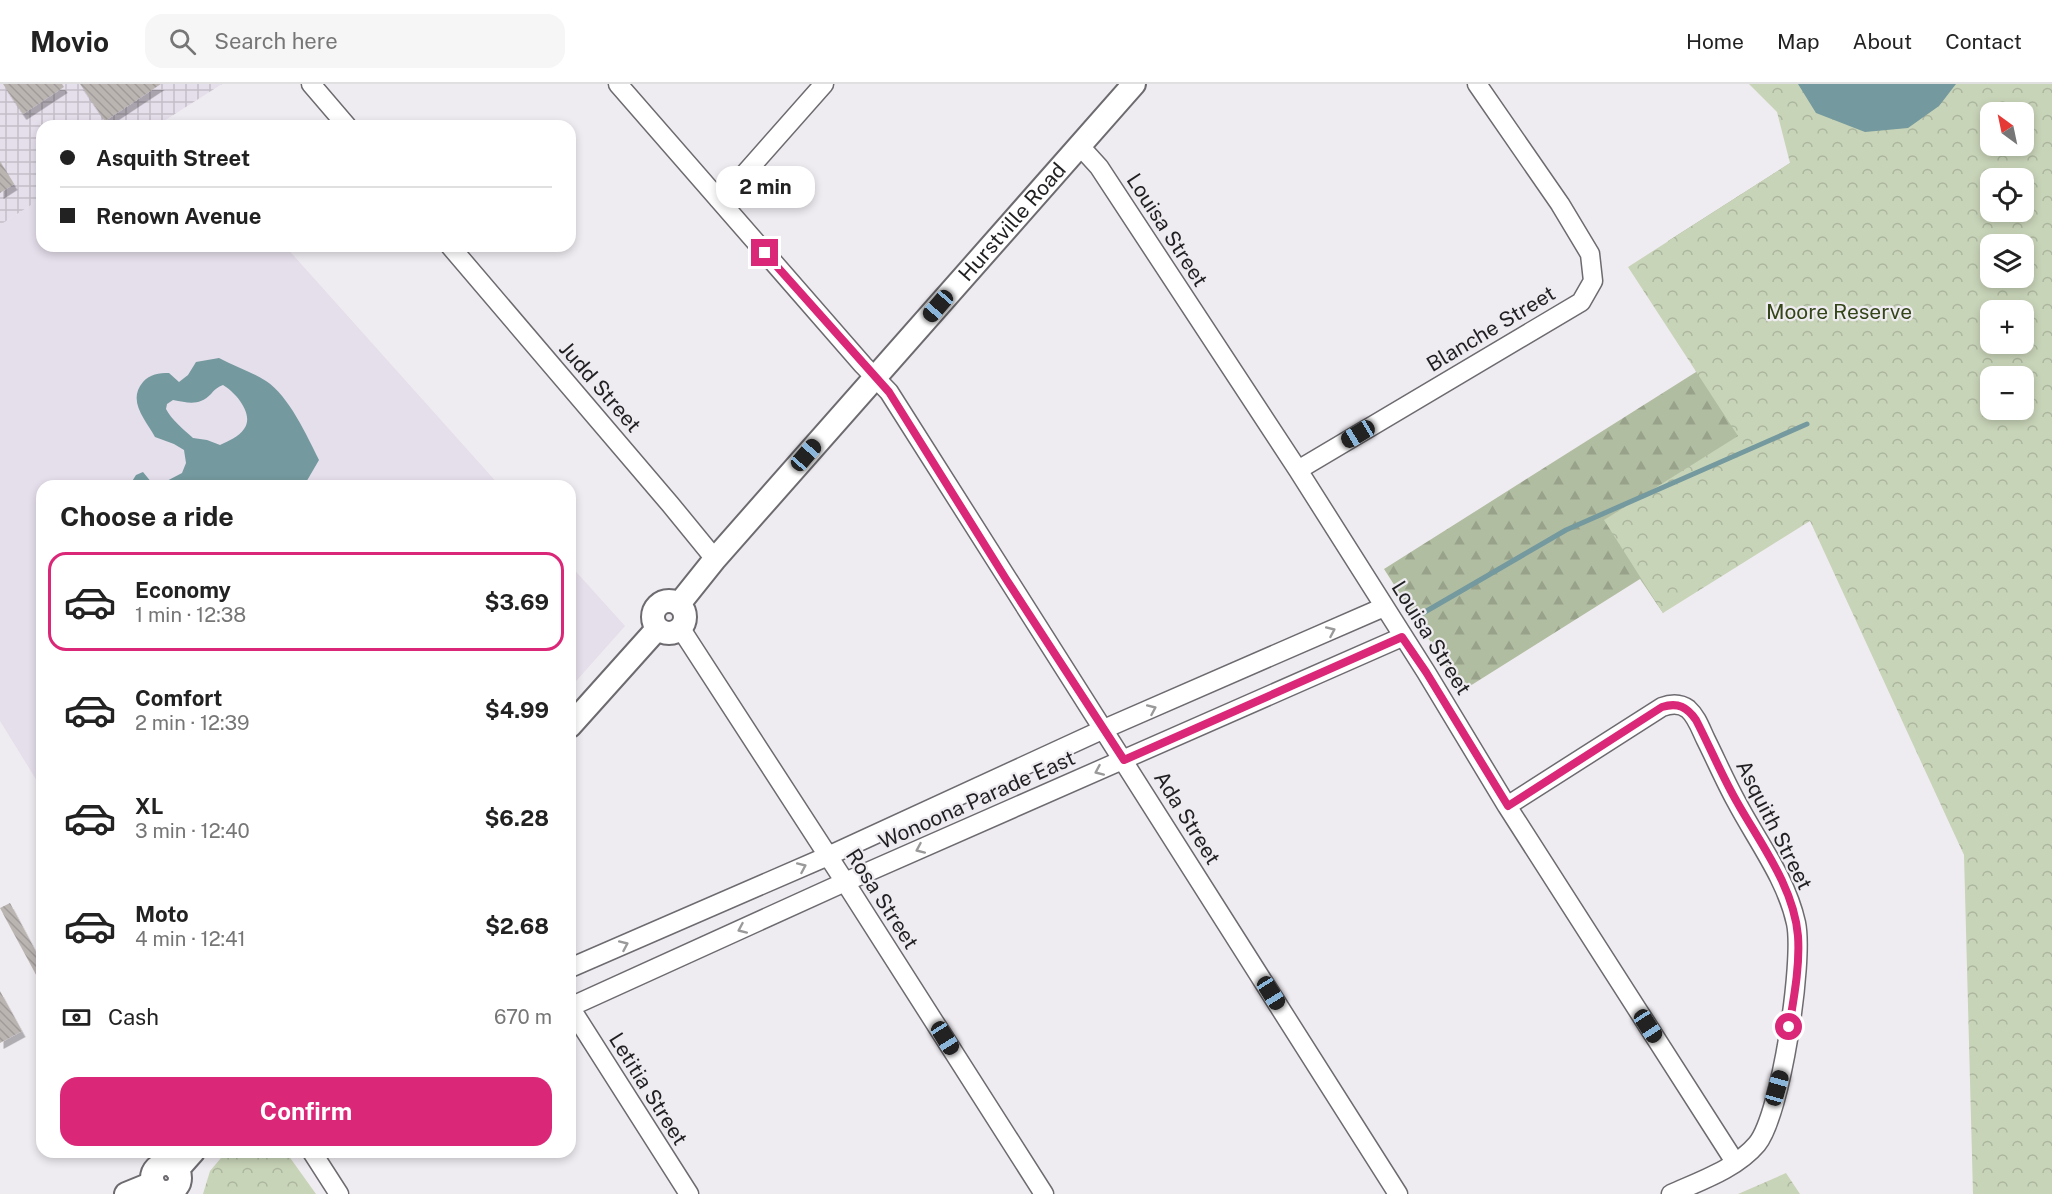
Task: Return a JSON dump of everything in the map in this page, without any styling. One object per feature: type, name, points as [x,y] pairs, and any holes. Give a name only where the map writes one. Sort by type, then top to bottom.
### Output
[{"type":"main road","name":"Hurstville Road","points":[[679,604],[715,559],[1134,84]]},
{"type":"main road","points":[[669,601],[679,604],[685,613],[681,629],[671,634],[657,629],[652,619],[654,608],[658,604],[669,601]]},
{"type":"main road","points":[[576,719],[657,629]]},
{"type":"main road","points":[[165,1190],[153,1175],[157,1168],[165,1165],[177,1170],[188,1158]]},
{"type":"main road","points":[[126,1194],[165,1190]]},
{"type":"street","points":[[311,84],[342,120]]},
{"type":"street","name":"Ada Street","points":[[618,84],[874,378],[889,392],[1398,1194]]},
{"type":"street","points":[[718,199],[741,178],[824,84]]},
{"type":"street","name":"Blanche Street","points":[[1298,470],[1581,302],[1593,281],[1590,255],[1560,204],[1477,84]]},
{"type":"street","name":"Louisa Street","points":[[1079,145],[1099,167],[1298,470],[1508,806],[1735,1162]]},
{"type":"street","name":"Judd Street","points":[[455,252],[715,559]]},
{"type":"street","name":"Wonoona Parade East","points":[[576,965],[828,856],[1104,729],[1384,607]]},
{"type":"street","name":"Rosa Street","points":[[681,629],[1044,1194]]},
{"type":"street","name":"Wonoona Parade East","points":[[576,1004],[845,882],[1402,637]]},
{"type":"street","name":"Asquith Street","points":[[1508,806],[1662,707],[1683,706],[1696,720],[1736,801],[1778,875],[1790,903],[1798,934],[1798,967],[1783,1067],[1762,1136],[1735,1162],[1671,1194]]},
{"type":"street","name":"Letitia Street","points":[[576,1016],[689,1194]]},
{"type":"street","points":[[316,1159],[339,1194]]},
{"type":"shaded area","points":[[0,84],[222,84],[165,120],[36,120],[36,202],[0,225]]},
{"type":"shaded area","points":[[36,202],[36,252],[290,252],[495,480],[36,480],[36,779],[0,721],[0,225]]},
{"type":"shaded area","points":[[576,572],[625,626],[576,681]]},
{"type":"green space","name":"Moore Reserve","points":[[1749,84],[2052,84],[2052,1194],[1973,1194],[1964,855],[1810,521],[1663,613],[1604,520],[1738,436],[1628,267],[1790,163],[1777,112]]},
{"type":"green space","points":[[1790,163],[1805,284],[1663,613],[1640,579],[1462,691],[1384,569],[1696,372],[1672,281],[1668,241]]},
{"type":"green space","points":[[221,1158],[290,1158],[316,1194],[203,1194],[210,1171]]},
{"type":"green space","points":[[1786,1173],[1800,1194],[1738,1194]]},
{"type":"water","points":[[1798,84],[1956,84],[1939,106],[1908,128],[1865,132],[1816,113]]},
{"type":"water","points":[[219,358],[266,381],[274,388],[297,417],[319,460],[307,480],[169,480],[182,473],[186,463],[184,450],[155,437],[139,410],[137,396],[143,382],[152,376],[169,373],[179,382],[188,375],[196,362]],"holes":[[[223,385],[238,398],[245,410],[247,423],[239,434],[220,445],[193,438],[166,409],[167,404],[173,400],[198,402]]]},
{"type":"water","points":[[143,472],[150,480],[133,480],[136,475]]},
{"type":"building","points":[[3,84],[62,84],[64,87],[23,114]]},
{"type":"building","points":[[80,84],[161,84],[107,120]]},
{"type":"building","points":[[0,161],[14,184],[0,193]]},
{"type":"building","points":[[10,903],[36,952],[36,974],[0,908]]},
{"type":"building","points":[[0,991],[22,1031],[0,1043]]},
{"type":"waterway","points":[[1418,616],[1566,530],[1807,424]]},
{"type":"route","points":[[765,253],[874,378],[889,392],[1006,579],[1124,760],[1402,637],[1508,806],[1662,707],[1679,705],[1687,709],[1696,720],[1790,903],[1798,934],[1798,967],[1789,1027]]}]
